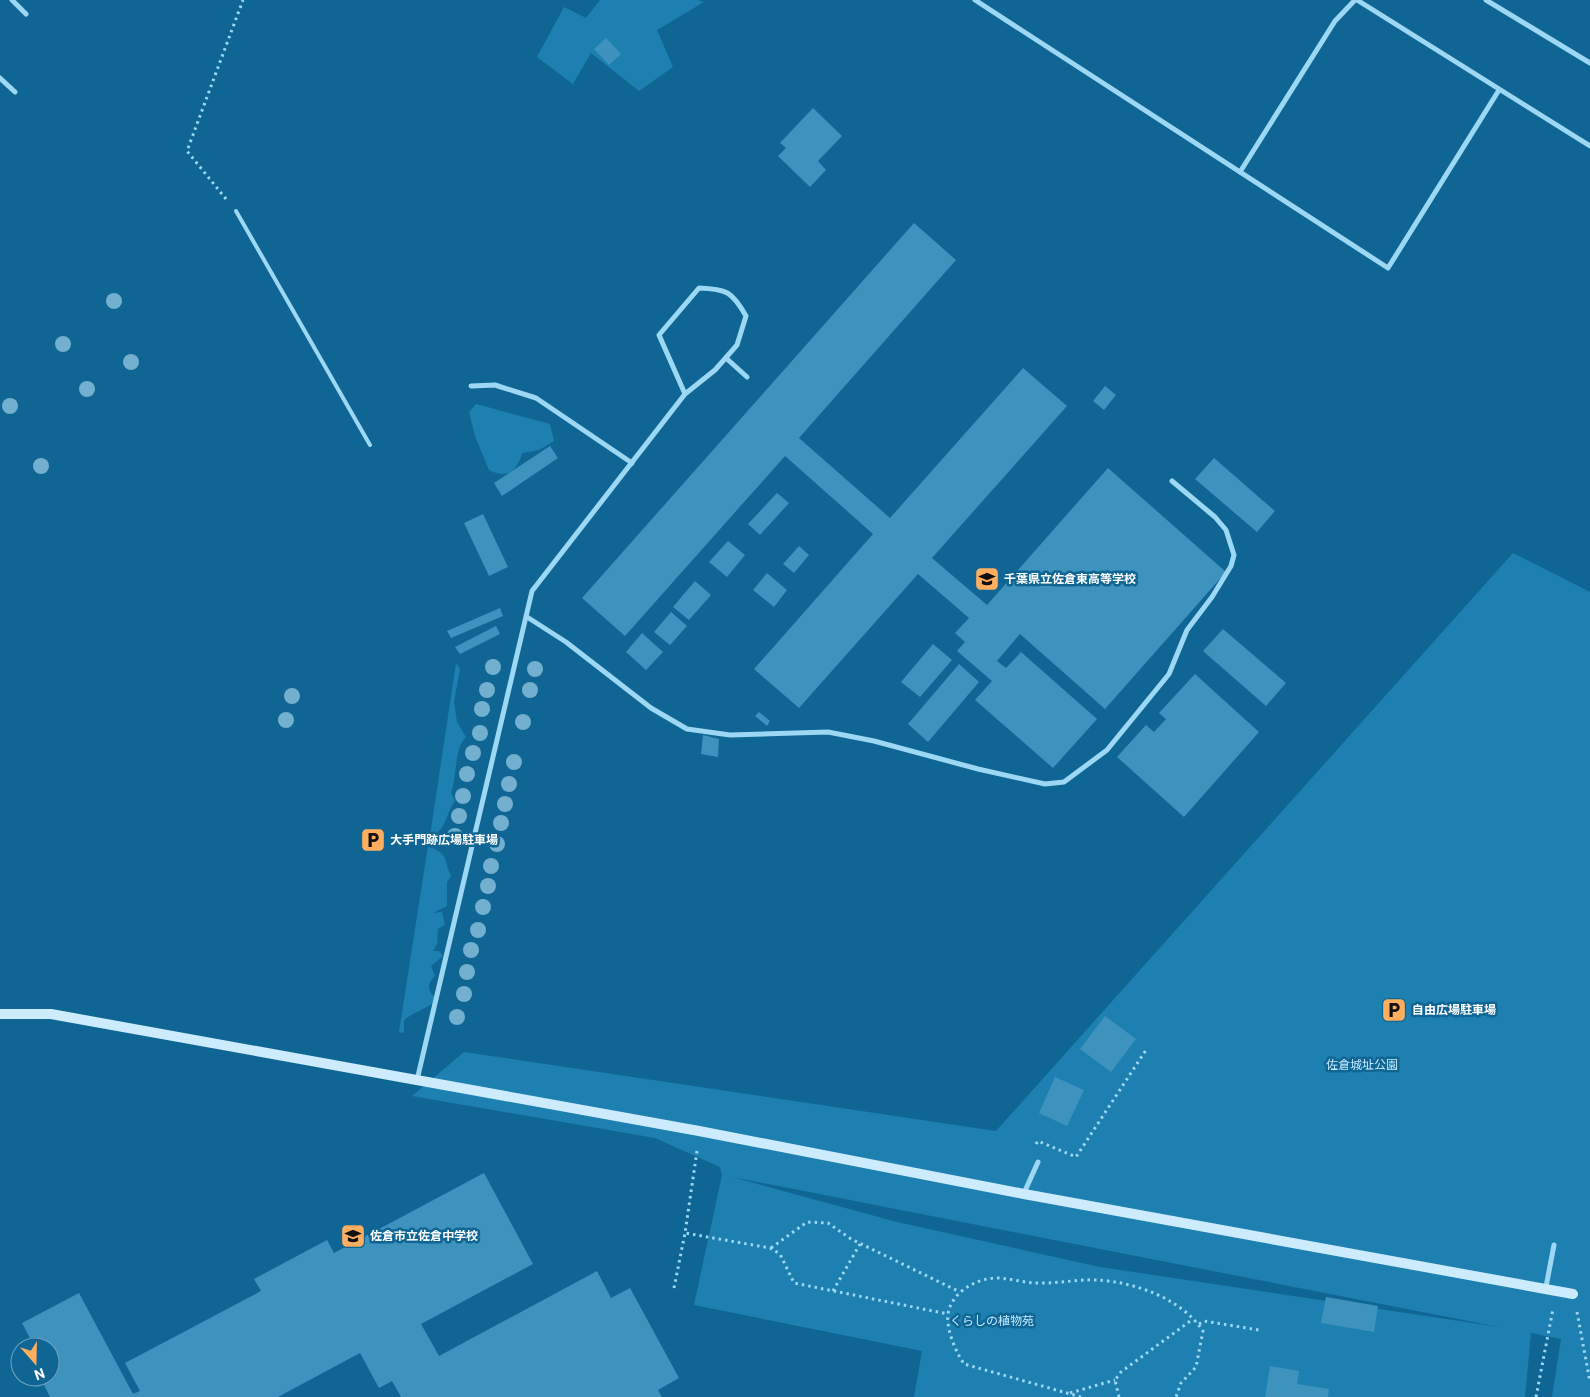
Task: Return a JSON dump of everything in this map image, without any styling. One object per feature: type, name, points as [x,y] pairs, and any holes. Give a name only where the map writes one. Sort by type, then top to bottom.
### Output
[{"type":"street","points":[[12,0],[26,14]]},
{"type":"street","points":[[975,0],[1388,268],[1499,90]]},
{"type":"street","points":[[1240,172],[1335,21],[1356,0],[1590,146]]},
{"type":"street","points":[[1486,0],[1590,63]]},
{"type":"street","points":[[0,78],[15,92]]},
{"type":"street","points":[[417,1080],[532,591],[685,394],[715,370],[737,345],[746,316],[736,298],[722,289],[699,288],[659,334],[685,394]]},
{"type":"street","points":[[726,358],[747,377]]},
{"type":"street","points":[[471,386],[495,385],[536,398],[632,463]]},
{"type":"street","points":[[527,617],[566,642],[650,708],[686,729],[730,735],[828,732],[874,741],[978,769],[1045,784],[1064,782],[1107,750],[1169,674],[1187,630],[1212,597],[1231,566],[1234,556],[1226,530],[1216,517],[1172,481]]},
{"type":"street","points":[[0,1014],[51,1014],[699,1130],[1024,1194],[1551,1288],[1573,1294]]},
{"type":"street","points":[[1024,1194],[1038,1162]]},
{"type":"street","points":[[1551,1288],[1554,1245]]},
{"type":"lane","points":[[236,211],[370,445]]},
{"type":"path","points":[[236,211],[188,151],[243,0]]},
{"type":"path","points":[[1033,1149],[1038,1142],[1076,1157],[1146,1050]]},
{"type":"path","points":[[674,1288],[685,1233],[699,1130]]},
{"type":"path","points":[[770,1248],[807,1222],[828,1223],[860,1244],[960,1292]]},
{"type":"path","points":[[685,1233],[770,1248],[780,1254],[794,1283],[948,1314]]},
{"type":"path","points":[[833,1291],[860,1244]]},
{"type":"path","points":[[1081,1397],[964,1364],[958,1356],[950,1333],[948,1314],[960,1292],[977,1281],[998,1278],[1022,1283],[1075,1280],[1123,1282],[1177,1305],[1203,1331],[1196,1367],[1181,1383],[1176,1397]]},
{"type":"path","points":[[1536,1397],[1551,1288]]},
{"type":"path","points":[[1573,1294],[1590,1382]]},
{"type":"path","points":[[1068,1394],[1115,1380],[1140,1356],[1193,1319]]},
{"type":"path","points":[[1198,1324],[1204,1321],[1259,1330]]},
{"type":"path","points":[[1115,1380],[1119,1397]]},
{"type":"green space","points":[[600,0],[698,0],[704,2],[657,30],[673,67],[639,91],[591,53],[573,84],[537,57],[564,7],[586,18]]},
{"type":"green space","points":[[476,404],[550,424],[554,441],[539,450],[522,453],[517,465],[510,472],[506,474],[495,473],[489,470],[475,436],[469,412]]},
{"type":"green space","name":"佐倉城址公園","points":[[1513,553],[1590,592],[1590,1397],[1552,1397],[1561,1339],[1531,1333],[1525,1397],[914,1397],[922,1351],[694,1305],[722,1175],[720,1167],[655,1138],[412,1096],[464,1052],[996,1131]],"holes":[[[732,1177],[1499,1327],[1100,1267],[897,1222]]]},
{"type":"green space","points":[[456,663],[460,669],[454,702],[457,722],[466,737],[459,748],[451,793],[455,801],[443,826],[436,834],[430,836]]},
{"type":"green space","points":[[428,846],[443,855],[451,876],[447,882],[447,906],[433,913],[442,912],[445,925],[438,929],[437,944],[433,951],[439,951],[443,956],[431,966],[435,976],[429,986],[432,995],[439,999],[404,1020],[404,1033],[399,1032]]},
{"type":"building","points":[[606,38],[621,54],[609,65],[594,49]]},
{"type":"building","points":[[813,108],[842,136],[818,161],[826,170],[810,187],[778,156],[786,148],[780,143]]},
{"type":"building","points":[[914,223],[956,260],[799,438],[890,518],[1023,368],[1067,406],[932,558],[987,605],[1108,468],[1226,572],[1105,709],[1020,634],[997,661],[1006,668],[1021,652],[1097,719],[1053,768],[975,700],[992,681],[957,651],[965,642],[955,633],[969,618],[918,574],[799,708],[754,669],[873,534],[785,456],[625,636],[582,598]]},
{"type":"building","points":[[1105,386],[1116,395],[1104,410],[1093,401]]},
{"type":"building","points":[[550,446],[558,458],[502,496],[494,483]]},
{"type":"building","points":[[1214,458],[1275,511],[1257,532],[1195,479]]},
{"type":"building","points":[[777,493],[789,503],[760,535],[748,524]]},
{"type":"building","points":[[483,514],[508,567],[489,576],[464,523]]},
{"type":"building","points":[[728,541],[745,555],[727,577],[709,562]]},
{"type":"building","points":[[799,546],[809,555],[794,573],[783,564]]},
{"type":"building","points":[[767,573],[787,590],[774,607],[753,590]]},
{"type":"building","points":[[695,581],[711,595],[689,620],[673,607]]},
{"type":"building","points":[[500,608],[503,616],[451,638],[447,631]]},
{"type":"building","points":[[671,612],[687,626],[670,645],[654,632]]},
{"type":"building","points":[[496,626],[500,634],[460,654],[455,647]]},
{"type":"building","points":[[1223,629],[1286,683],[1266,706],[1203,651]]},
{"type":"building","points":[[642,633],[663,652],[646,670],[626,652]]},
{"type":"building","points":[[933,644],[952,660],[920,697],[901,682]]},
{"type":"building","points":[[959,664],[979,682],[928,742],[908,724]]},
{"type":"building","points":[[1195,674],[1259,732],[1184,817],[1117,757],[1146,725],[1154,732],[1166,719],[1159,713]]},
{"type":"building","points":[[759,712],[770,721],[767,726],[755,716]]},
{"type":"building","points":[[703,735],[719,739],[718,757],[701,754]]},
{"type":"building","points":[[1105,1016],[1136,1039],[1111,1072],[1080,1049]]},
{"type":"building","points":[[1055,1077],[1084,1090],[1067,1126],[1039,1113]]},
{"type":"building","points":[[484,1173],[533,1264],[421,1324],[439,1356],[597,1271],[611,1298],[630,1288],[679,1378],[658,1390],[662,1397],[401,1397],[392,1381],[379,1388],[360,1353],[278,1397],[50,1397],[45,1387],[60,1387],[60,1337],[29,1337],[22,1323],[79,1293],[133,1394],[140,1391],[125,1363],[261,1291],[254,1279],[327,1240],[334,1253]]},
{"type":"building","points":[[1326,1297],[1378,1306],[1374,1332],[1321,1323]]},
{"type":"building","points":[[1270,1366],[1299,1371],[1297,1384],[1329,1389],[1328,1397],[1265,1397]]},
{"type":"place","name":"千葉県立佐倉東高等学校","points":[[987,579]]},
{"type":"place","name":"大手門跡広場駐車場","points":[[373,840]]},
{"type":"place","name":"自由広場駐車場","points":[[1394,1010]]},
{"type":"place","name":"佐倉市立佐倉中学校","points":[[353,1236]]},
{"type":"park label","name":"くらしの植物苑","points":[[992,1321]]}]
